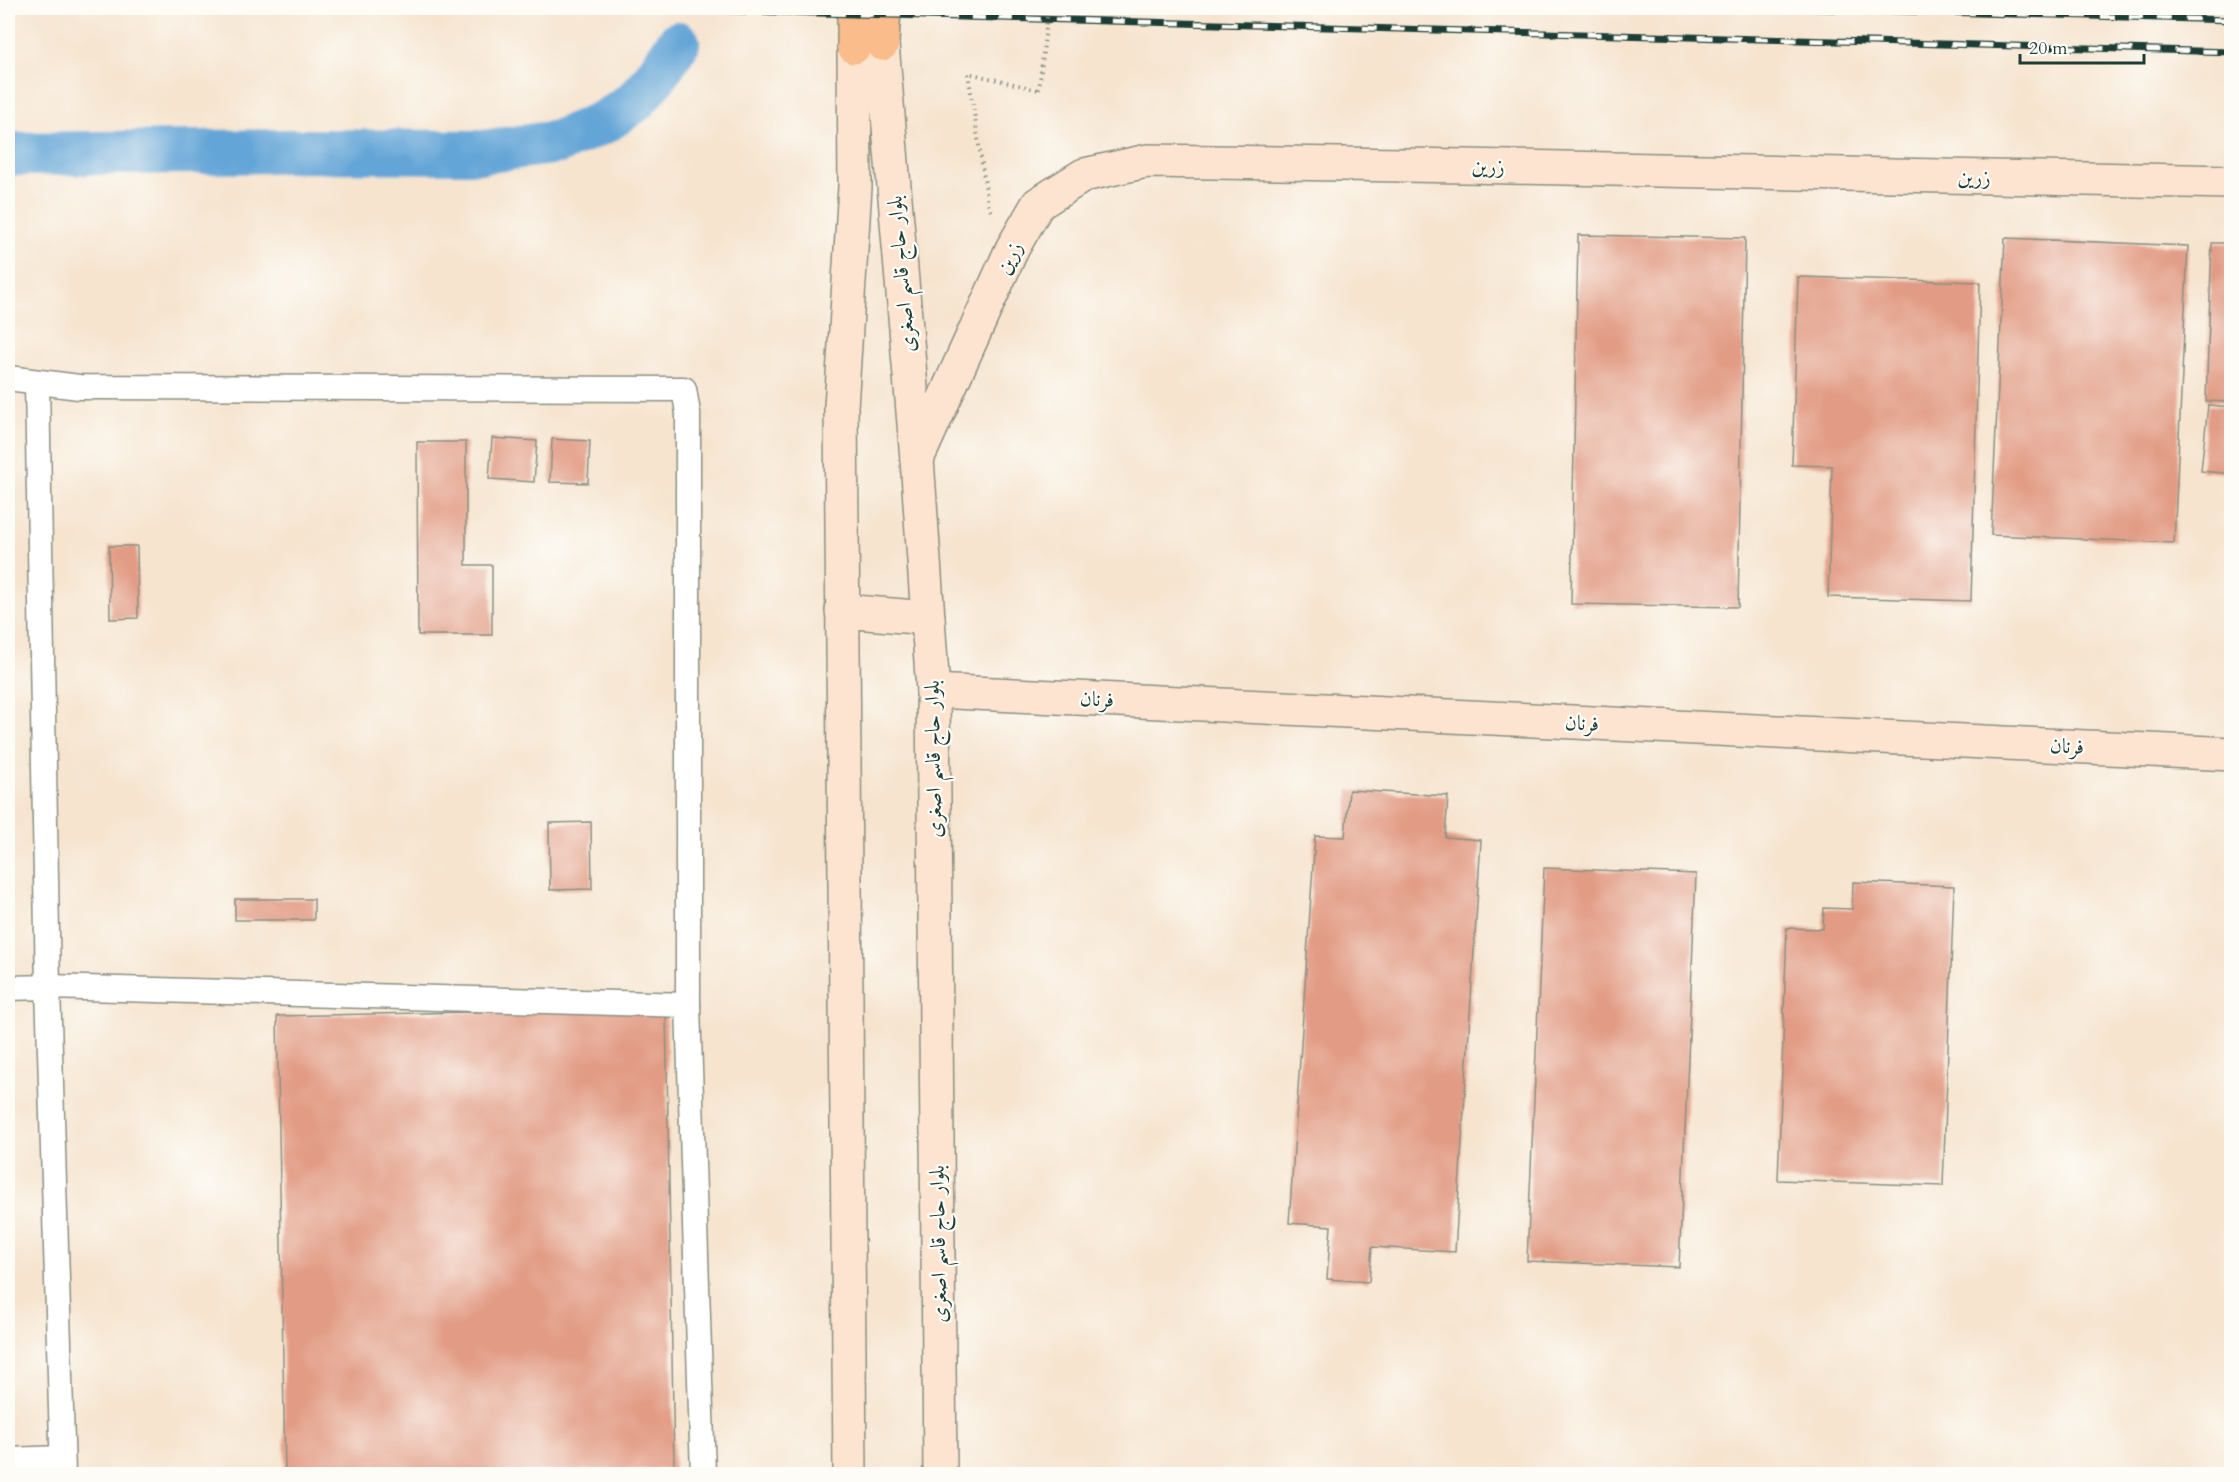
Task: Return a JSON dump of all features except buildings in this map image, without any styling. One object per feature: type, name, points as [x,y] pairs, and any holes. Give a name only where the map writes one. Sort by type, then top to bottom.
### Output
[{"type":"highway","points":[[854,8],[868,46]]},
{"type":"highway","points":[[868,46],[884,8]]},
{"type":"main road","name":"بلوار حاج قاسم اصغری","points":[[868,46],[917,459],[933,691],[940,1474]]},
{"type":"main road","name":"بلوار حاج قاسم اصغری","points":[[850,1474],[841,407],[855,187],[868,46]]},
{"type":"main road","name":"زرین","points":[[917,459],[1012,249],[1038,204],[1084,175],[1148,161],[2232,182]]},
{"type":"main road","points":[[842,611],[928,618]]},
{"type":"main road","name":"فرنان","points":[[933,691],[2232,754]]},
{"type":"lane","points":[[8,378],[91,387],[684,388],[688,413],[688,1005],[703,1474]]},
{"type":"lane","points":[[8,1460],[63,1466],[48,987],[37,382]]},
{"type":"lane","points":[[8,988],[48,987],[688,1005]]},
{"type":"path","points":[[1012,249],[988,204],[968,73],[1039,90],[1048,8]]},
{"type":"waterway","points":[[8,154],[288,151],[482,152],[558,142],[606,121],[635,101],[653,80],[678,43]]},
{"type":"railway","points":[[635,8],[2232,52]]},
{"type":"railway","points":[[1793,8],[2232,20]]}]
